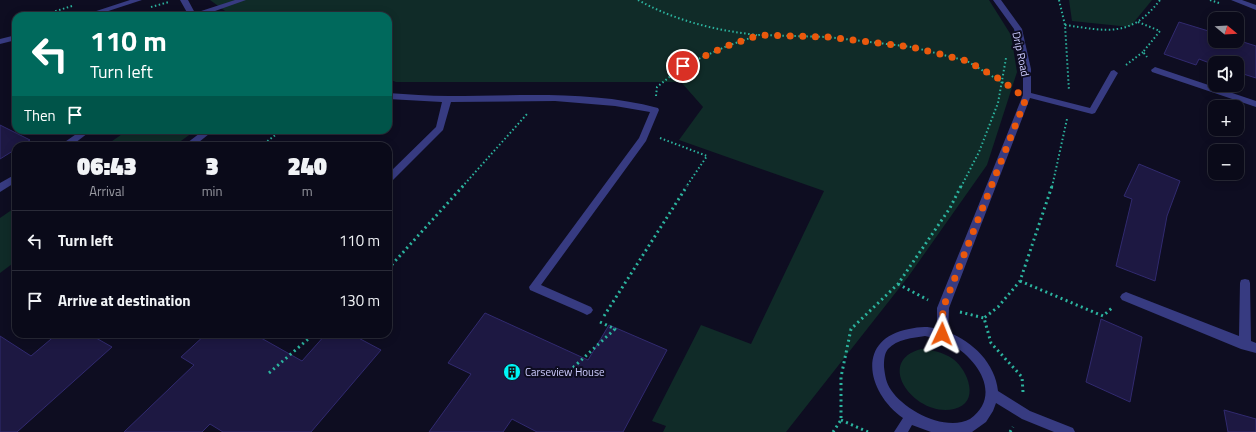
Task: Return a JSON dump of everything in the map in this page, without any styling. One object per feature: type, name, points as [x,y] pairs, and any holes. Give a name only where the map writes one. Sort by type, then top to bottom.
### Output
[{"type":"street","points":[[99,12],[138,0]]},
{"type":"street","points":[[184,0],[191,12]]},
{"type":"street","points":[[205,12],[242,0]]},
{"type":"street","points":[[1235,0],[1256,8]]},
{"type":"street","name":"Drip Road","points":[[942,334],[943,308],[1026,98],[1027,68],[1018,29],[997,1]]},
{"type":"street","points":[[0,42],[12,38]]},
{"type":"street","points":[[1155,70],[1256,104]]},
{"type":"street","points":[[1026,98],[1092,111],[1114,73]]},
{"type":"street","points":[[392,96],[447,99],[541,99],[614,103],[655,110],[645,136],[534,288],[587,310]]},
{"type":"street","points":[[392,176],[440,128],[447,99]]},
{"type":"street","points":[[70,142],[82,134]]},
{"type":"street","points":[[194,142],[204,134]]},
{"type":"street","points":[[0,188],[12,180]]},
{"type":"street","points":[[1126,297],[1251,347],[1245,283]]},
{"type":"street","points":[[925,331],[942,334],[971,352],[979,361],[990,379],[992,394],[990,409],[980,421],[966,429],[948,431],[928,427],[910,418],[894,405],[883,390],[878,374],[878,359],[884,346],[894,337],[908,332],[925,331]]},
{"type":"street","points":[[992,394],[1026,415],[1069,432]]},
{"type":"street","points":[[900,432],[910,418]]},
{"type":"path","points":[[638,0],[653,9],[693,25],[714,30],[759,35],[828,37],[912,47],[967,61],[1001,80],[1026,98]]},
{"type":"path","points":[[1010,432],[1010,428],[1026,415],[1022,377],[991,343],[984,318],[998,307],[1020,281],[1056,174],[1070,106],[1065,25],[1059,0]]},
{"type":"path","points":[[1065,25],[1099,29],[1129,28],[1149,15],[1160,0]]},
{"type":"path","points":[[54,12],[74,6]]},
{"type":"path","points":[[1114,73],[1143,52],[1160,31],[1138,22]]},
{"type":"path","points":[[655,110],[657,87],[683,66],[727,46],[759,35]]},
{"type":"path","points":[[1143,52],[1155,70]]},
{"type":"path","points":[[833,432],[842,420],[841,377],[851,329],[898,284],[950,208],[979,152],[998,103],[1006,55]]},
{"type":"path","points":[[392,265],[541,99]]},
{"type":"path","points":[[267,142],[277,134]]},
{"type":"path","points":[[564,375],[615,329],[600,323],[673,207],[708,156],[645,136]]},
{"type":"path","points":[[1020,281],[1103,316],[1126,297]]},
{"type":"path","points":[[269,373],[309,338]]},
{"type":"path","points":[[842,420],[868,432]]},
{"type":"green space","points":[[210,0],[989,0],[1011,35],[1017,72],[987,165],[908,277],[786,432],[663,432],[666,426],[652,421],[701,325],[751,344],[824,191],[679,140],[703,107],[681,82],[396,82],[392,80],[392,12],[226,12]]},
{"type":"green space","points":[[1069,0],[1152,0],[1130,27],[1072,21]]},
{"type":"green space","points":[[122,134],[190,134],[180,142],[111,142]]},
{"type":"green space","points":[[12,210],[12,264],[0,273],[0,218]]},
{"type":"green space","points":[[921,349],[945,355],[953,359],[958,364],[967,378],[970,393],[962,406],[954,409],[940,410],[926,405],[914,397],[905,387],[900,376],[901,365],[907,356]]},
{"type":"building","points":[[1179,22],[1208,31],[1208,48],[1244,48],[1244,42],[1256,46],[1256,78],[1244,74],[1244,56],[1208,56],[1208,62],[1199,59],[1196,65],[1164,54]]},
{"type":"building","points":[[0,125],[12,131],[12,134],[18,134],[30,140],[27,142],[12,142],[12,152],[0,159]]},
{"type":"building","points":[[1139,164],[1180,181],[1167,216],[1155,281],[1116,266],[1132,199],[1124,196]]},
{"type":"building","name":"Carseview House","points":[[485,313],[588,360],[609,325],[667,350],[623,432],[537,432],[512,419],[503,432],[429,432],[471,374],[448,363]]},
{"type":"building","points":[[1101,319],[1142,337],[1130,402],[1086,382]]},
{"type":"building","points":[[0,336],[31,356],[52,338],[96,338],[112,347],[17,432],[0,432]]},
{"type":"building","points":[[202,338],[261,338],[302,361],[322,338],[358,338],[381,350],[311,432],[223,432],[210,424],[202,432],[124,432],[194,365],[181,357]]},
{"type":"building","points":[[1224,410],[1256,419],[1256,432],[1228,432]]},
{"type":"place","name":"Carseview House","points":[[512,372]]},
{"type":"route","points":[[683,66],[727,46],[759,35],[828,37],[912,47],[967,61],[1001,80],[1020,94],[1025,101],[943,308],[942,334]]}]
